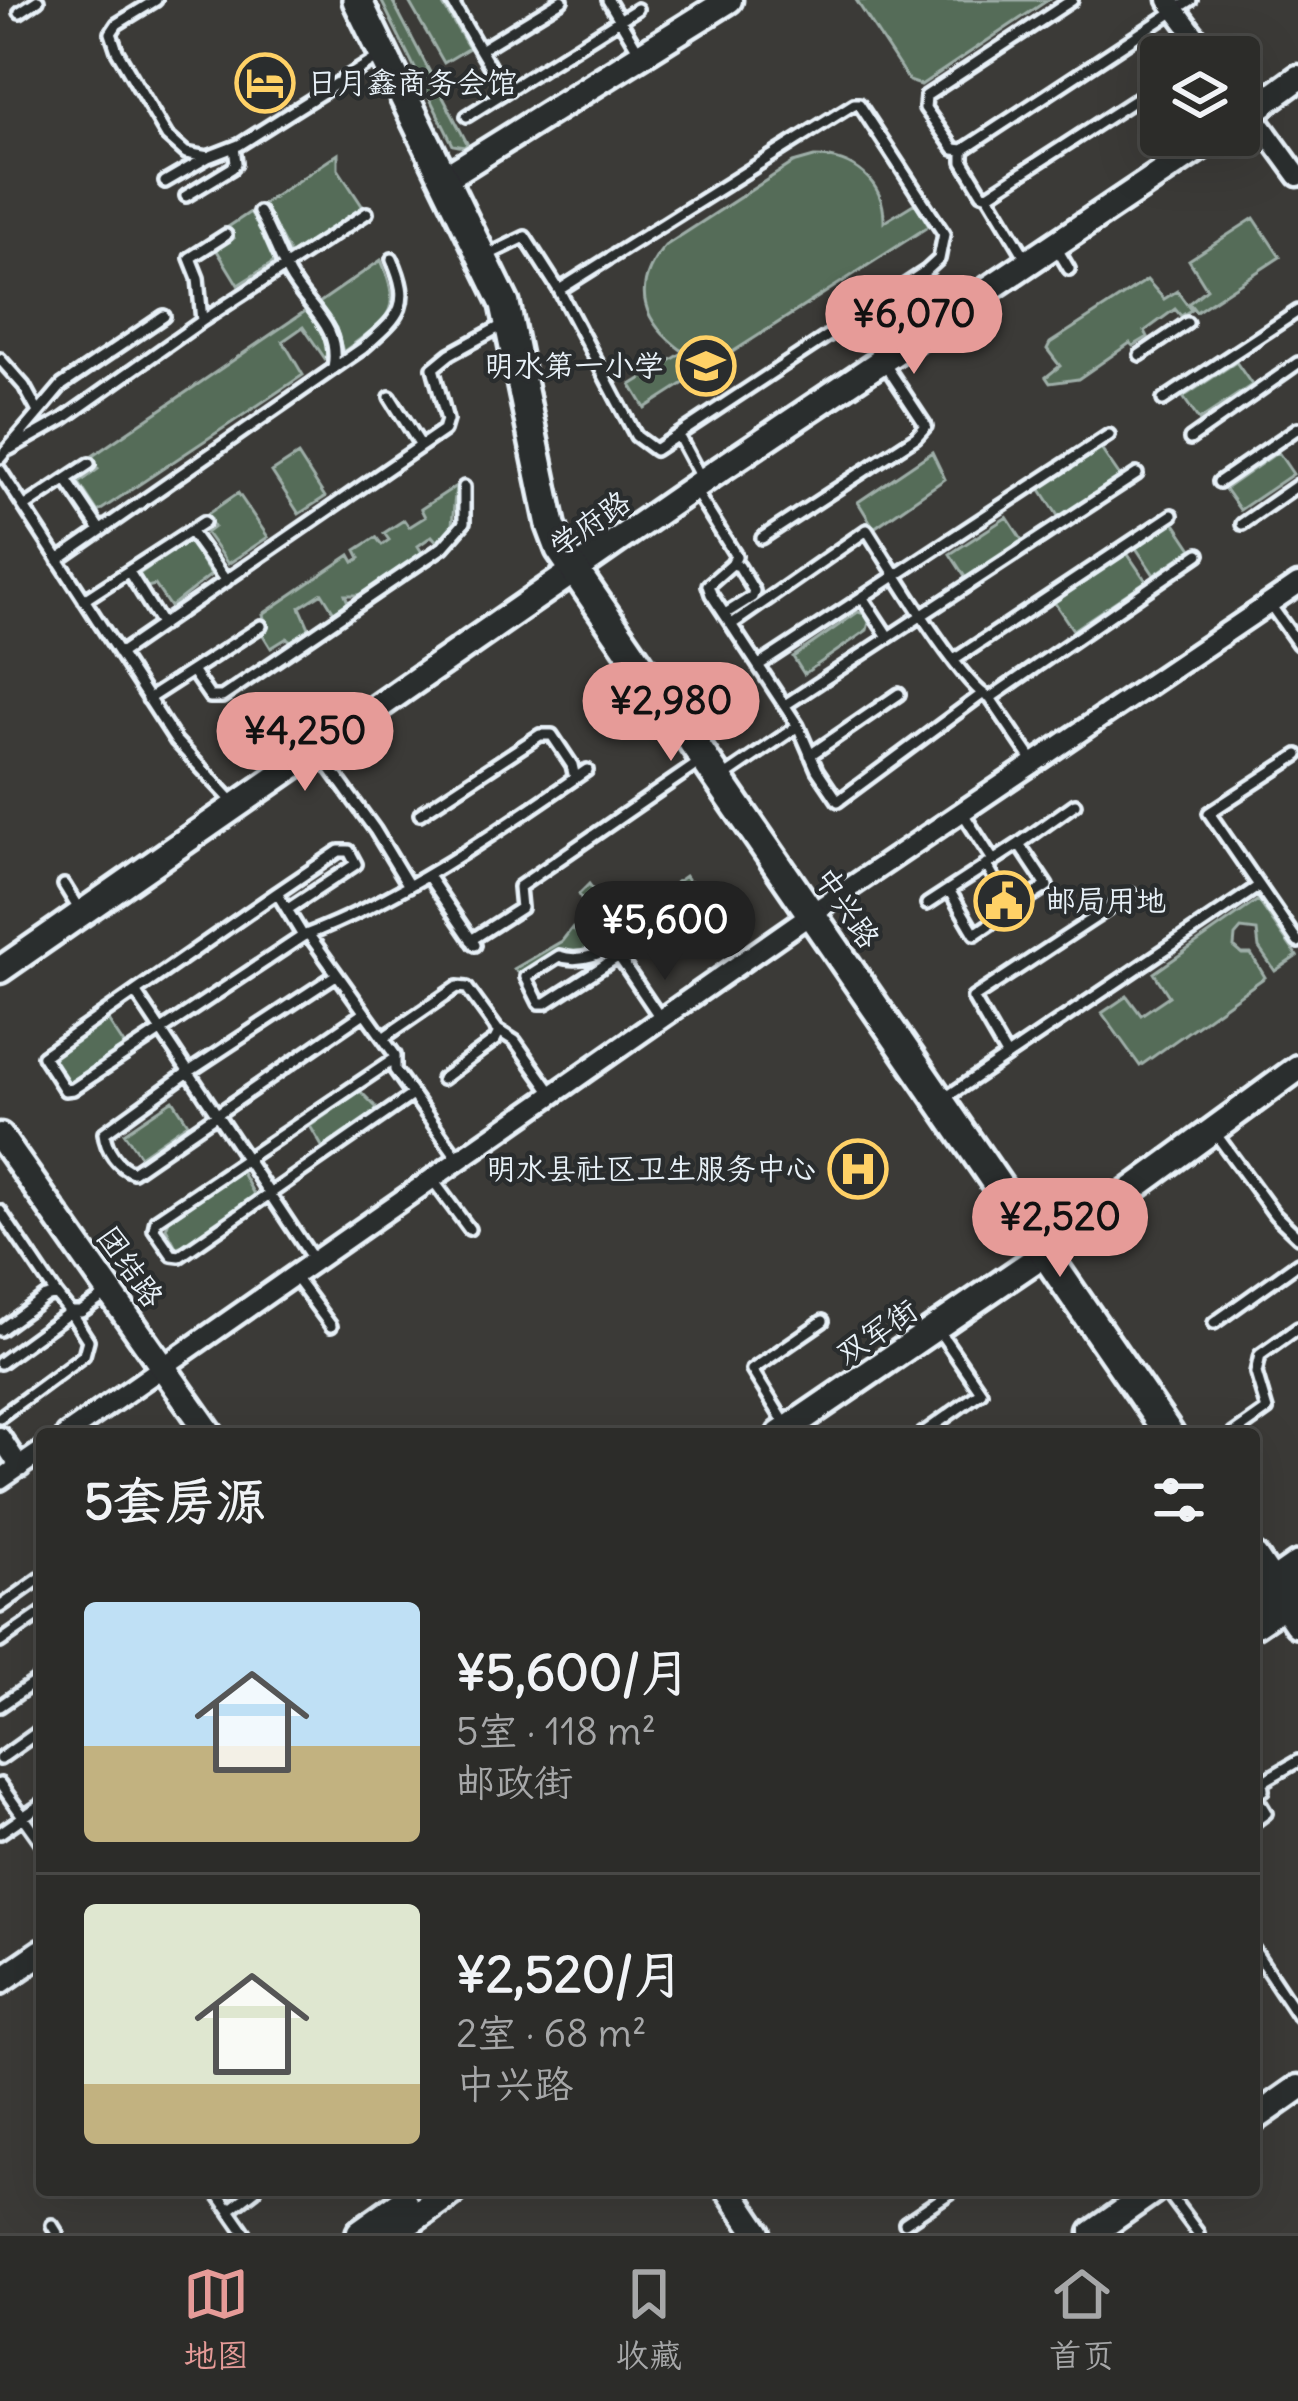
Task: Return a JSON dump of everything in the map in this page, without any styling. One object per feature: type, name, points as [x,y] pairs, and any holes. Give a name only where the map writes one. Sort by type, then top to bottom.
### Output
[{"type":"main road","name":"中兴路","points":[[357,0],[484,258],[509,322],[554,538],[1165,1428]]},
{"type":"main road","points":[[1281,1600],[1298,1566]]},
{"type":"main road","points":[[1260,1567],[1281,1600]]},
{"type":"main road","points":[[361,2233],[413,2196]]},
{"type":"main road","points":[[392,2233],[444,2196]]},
{"type":"street","points":[[446,178],[729,0]]},
{"type":"street","points":[[1179,4],[1197,36]]},
{"type":"street","points":[[1260,99],[1298,78]]},
{"type":"street","points":[[1260,130],[1298,176]]},
{"type":"street","name":"学府路","points":[[0,970],[698,485],[1030,264],[1063,258],[1192,156]]},
{"type":"street","points":[[76,1428],[811,914],[1298,584]]},
{"type":"street","name":"双军街","points":[[788,1428],[1046,1253],[1298,1068]]},
{"type":"street","name":"团结路","points":[[0,1136],[205,1428]]},
{"type":"street","points":[[0,1437],[20,1466]]},
{"type":"street","points":[[0,1480],[36,1455]]},
{"type":"street","points":[[0,1981],[36,1956]]},
{"type":"street","points":[[1260,2115],[1298,2087]]},
{"type":"street","points":[[733,2196],[758,2233]]},
{"type":"street","points":[[1093,2233],[1145,2196]]},
{"type":"lane","points":[[20,12],[38,0]]},
{"type":"lane","points":[[156,0],[117,24],[111,33],[167,136],[185,153],[208,157]]},
{"type":"lane","points":[[451,0],[505,92]]},
{"type":"lane","points":[[480,50],[562,0]]},
{"type":"lane","points":[[608,0],[640,55]]},
{"type":"lane","points":[[1072,0],[926,96],[925,107],[954,149],[963,150],[1179,4]]},
{"type":"lane","points":[[467,116],[637,9]]},
{"type":"lane","points":[[165,182],[234,147],[383,53]]},
{"type":"lane","points":[[988,195],[1140,97]]},
{"type":"lane","points":[[484,258],[525,237],[559,290],[636,436],[655,450],[926,271],[939,259],[944,234],[859,104],[559,290]]},
{"type":"lane","points":[[186,196],[232,168],[234,147]]},
{"type":"lane","points":[[963,150],[963,162],[1030,264]]},
{"type":"lane","points":[[259,212],[285,266],[328,326],[337,347],[333,369]]},
{"type":"lane","points":[[10,449],[63,419],[367,213]]},
{"type":"lane","points":[[202,321],[198,278],[190,258],[226,235]]},
{"type":"lane","points":[[58,560],[333,369],[392,322],[404,303],[392,259]]},
{"type":"lane","points":[[1163,400],[1298,311]]},
{"type":"lane","points":[[0,458],[62,385],[164,316]]},
{"type":"lane","points":[[762,538],[926,426],[855,319]]},
{"type":"lane","points":[[119,655],[444,430],[447,420],[433,368],[449,354],[509,322]]},
{"type":"lane","points":[[1140,355],[1187,323]]},
{"type":"lane","points":[[0,359],[24,386],[38,412]]},
{"type":"lane","points":[[1190,439],[1298,363]]},
{"type":"lane","points":[[390,397],[421,446]]},
{"type":"lane","points":[[1219,482],[1298,428]]},
{"type":"lane","points":[[678,435],[736,556],[708,585],[798,726],[809,755],[838,802],[1199,554]]},
{"type":"lane","points":[[759,665],[1109,435]]},
{"type":"lane","points":[[24,507],[88,464]]},
{"type":"lane","points":[[0,470],[176,741],[236,806]]},
{"type":"lane","points":[[785,705],[1137,474]]},
{"type":"lane","points":[[67,481],[100,530]]},
{"type":"lane","points":[[1243,524],[1298,485]]},
{"type":"lane","points":[[192,671],[210,697],[222,697],[237,687],[442,547],[464,523],[464,487]]},
{"type":"lane","points":[[954,660],[1172,515]]},
{"type":"lane","points":[[84,601],[204,522]]},
{"type":"lane","points":[[729,619],[867,530],[954,660],[1035,763]]},
{"type":"lane","points":[[190,531],[226,581]]},
{"type":"lane","points":[[729,619],[754,591],[740,566],[732,564]]},
{"type":"lane","points":[[129,572],[162,625]]},
{"type":"lane","points":[[862,597],[886,635]]},
{"type":"lane","points":[[1266,602],[1298,644]]},
{"type":"lane","points":[[148,699],[261,626]]},
{"type":"lane","points":[[809,755],[899,694]]},
{"type":"lane","points":[[428,876],[473,943],[521,908],[519,887],[712,770],[798,726]]},
{"type":"lane","points":[[420,814],[540,735],[552,735],[575,778]]},
{"type":"lane","points":[[317,750],[376,830],[409,886]]},
{"type":"lane","points":[[1298,755],[1209,813],[1298,942]]},
{"type":"lane","points":[[288,909],[356,864],[349,851],[339,851],[277,893],[43,1056],[44,1061],[65,1090],[73,1089],[306,936],[428,876],[587,770]]},
{"type":"lane","points":[[927,904],[1075,804]]},
{"type":"lane","points":[[962,812],[1012,909]]},
{"type":"lane","points":[[949,890],[975,934],[1047,886],[1019,844]]},
{"type":"lane","points":[[64,885],[81,913]]},
{"type":"lane","points":[[940,1102],[1259,886]]},
{"type":"lane","points":[[616,953],[570,960],[559,956],[526,977],[528,986],[539,1003],[546,1003],[616,953],[694,889]]},
{"type":"lane","points":[[277,893],[395,1055],[156,1220],[154,1229],[172,1255],[180,1256],[412,1095]]},
{"type":"lane","points":[[1006,1055],[974,998],[1131,893]]},
{"type":"lane","points":[[616,953],[661,1019]]},
{"type":"lane","points":[[336,975],[104,1132],[105,1143],[122,1168],[134,1172],[364,1013]]},
{"type":"lane","points":[[382,1038],[457,987],[467,988],[554,1094]]},
{"type":"lane","points":[[136,993],[315,1262]]},
{"type":"lane","points":[[442,1078],[496,1040],[496,1029]]},
{"type":"lane","points":[[393,1060],[459,1160]]},
{"type":"lane","points":[[1212,1129],[1275,1215],[1298,1237]]},
{"type":"lane","points":[[432,1179],[470,1229]]},
{"type":"lane","points":[[0,1211],[88,1340],[84,1354],[0,1417]]},
{"type":"lane","points":[[1214,1323],[1298,1263]]},
{"type":"lane","points":[[294,1276],[331,1326]]},
{"type":"lane","points":[[0,1363],[70,1312],[81,1312],[111,1291]]},
{"type":"lane","points":[[0,1330],[56,1294]]},
{"type":"lane","points":[[782,1428],[752,1370],[823,1321]]},
{"type":"lane","points":[[930,1428],[981,1392],[937,1328]]},
{"type":"lane","points":[[1242,1428],[1268,1410],[1256,1373],[1260,1354],[1298,1328]]},
{"type":"lane","points":[[0,1607],[36,1581]]},
{"type":"lane","points":[[0,1642],[36,1616]]},
{"type":"lane","points":[[0,1706],[36,1681]]},
{"type":"lane","points":[[0,1759],[36,1733]]},
{"type":"lane","points":[[1260,1792],[1262,1782],[1298,1761]]},
{"type":"lane","points":[[0,1784],[36,1834]]},
{"type":"lane","points":[[0,1833],[36,1808]]},
{"type":"lane","points":[[1260,1959],[1298,2016]]},
{"type":"lane","points":[[219,2196],[245,2233]]},
{"type":"lane","points":[[229,2210],[247,2196]]},
{"type":"lane","points":[[905,2223],[945,2196]]},
{"type":"lane","points":[[1170,2196],[1198,2233]]},
{"type":"green space","points":[[381,0],[392,0],[465,147],[453,145]]},
{"type":"green space","points":[[408,0],[440,0],[469,48],[444,63]]},
{"type":"green space","points":[[856,0],[1048,0],[921,85],[909,81]]},
{"type":"green space","points":[[338,154],[338,169],[363,207],[291,256],[263,204]]},
{"type":"green space","points":[[814,157],[842,161],[864,174],[879,195],[884,222],[915,203],[929,226],[645,408],[631,385],[684,352],[650,317],[644,290],[654,261],[665,246],[793,163]]},
{"type":"green space","points":[[252,211],[276,261],[238,285],[216,249],[234,238],[228,227]]},
{"type":"green space","points":[[1254,218],[1280,257],[1196,312],[1189,303],[1207,289],[1189,260]]},
{"type":"green space","points":[[381,260],[391,293],[387,315],[343,352],[336,328],[319,303]]},
{"type":"green space","points":[[1147,280],[1164,299],[1177,291],[1191,310],[1181,316],[1175,309],[1145,331],[1148,337],[1133,346],[1130,343],[1078,379],[1050,383],[1046,377],[1060,366],[1047,349],[1050,343]]},
{"type":"green space","points":[[307,310],[326,340],[330,352],[326,360],[303,327],[283,341],[303,375],[98,512],[79,483],[98,469],[91,457]]},
{"type":"green space","points":[[1236,362],[1252,385],[1199,420],[1183,397]]},
{"type":"green space","points":[[1101,449],[1121,478],[1060,519],[1040,488]]},
{"type":"green space","points":[[932,452],[945,479],[874,528],[858,502]]},
{"type":"green space","points":[[1278,452],[1293,474],[1240,510],[1225,489]]},
{"type":"green space","points":[[298,455],[325,497],[299,514],[272,472]]},
{"type":"green space","points":[[456,486],[451,534],[438,543],[432,536],[418,546],[423,554],[362,595],[345,595],[349,605],[335,614],[322,593],[300,607],[310,630],[271,648],[260,630],[265,623],[263,614],[350,555],[354,562],[360,558],[356,550],[376,537],[382,545],[389,540],[384,533],[404,520],[409,527],[425,517],[421,509]]},
{"type":"green space","points":[[238,493],[268,537],[228,564],[206,533],[214,527],[206,515]]},
{"type":"green space","points":[[1007,517],[1024,543],[967,580],[950,554]]},
{"type":"green space","points":[[1174,522],[1192,549],[1154,575],[1136,548]]},
{"type":"green space","points":[[188,541],[211,575],[170,607],[155,585],[147,587],[139,574]]},
{"type":"green space","points":[[1127,553],[1146,581],[1073,630],[1054,602]]},
{"type":"green space","points":[[858,612],[869,622],[867,630],[804,674],[793,657]]},
{"type":"green space","points":[[685,876],[692,886],[605,943],[578,953],[556,952],[519,973],[514,969],[562,941],[572,928],[579,934],[593,922],[579,894],[589,884],[601,900],[622,888],[636,911]]},
{"type":"green space","points":[[1258,900],[1297,956],[1275,971],[1259,948],[1257,931],[1241,929],[1234,947],[1251,954],[1265,977],[1140,1066],[1102,1013],[1127,996],[1141,1015],[1169,996],[1154,973]]},
{"type":"green space","points":[[107,1019],[125,1046],[66,1085],[48,1058]]},
{"type":"green space","points":[[360,1091],[376,1107],[375,1113],[323,1148],[310,1126]]},
{"type":"green space","points":[[173,1100],[188,1123],[140,1156],[124,1133]]},
{"type":"green space","points":[[241,1171],[255,1196],[176,1247],[166,1228],[169,1220]]},
{"type":"place","name":"日月鑫商务会馆","points":[[265,83]]},
{"type":"place","name":"明水第一小学","points":[[706,366]]},
{"type":"place","name":"邮局用地","points":[[1004,901]]},
{"type":"place","name":"明水县社区卫生服务中心","points":[[858,1169]]}]
